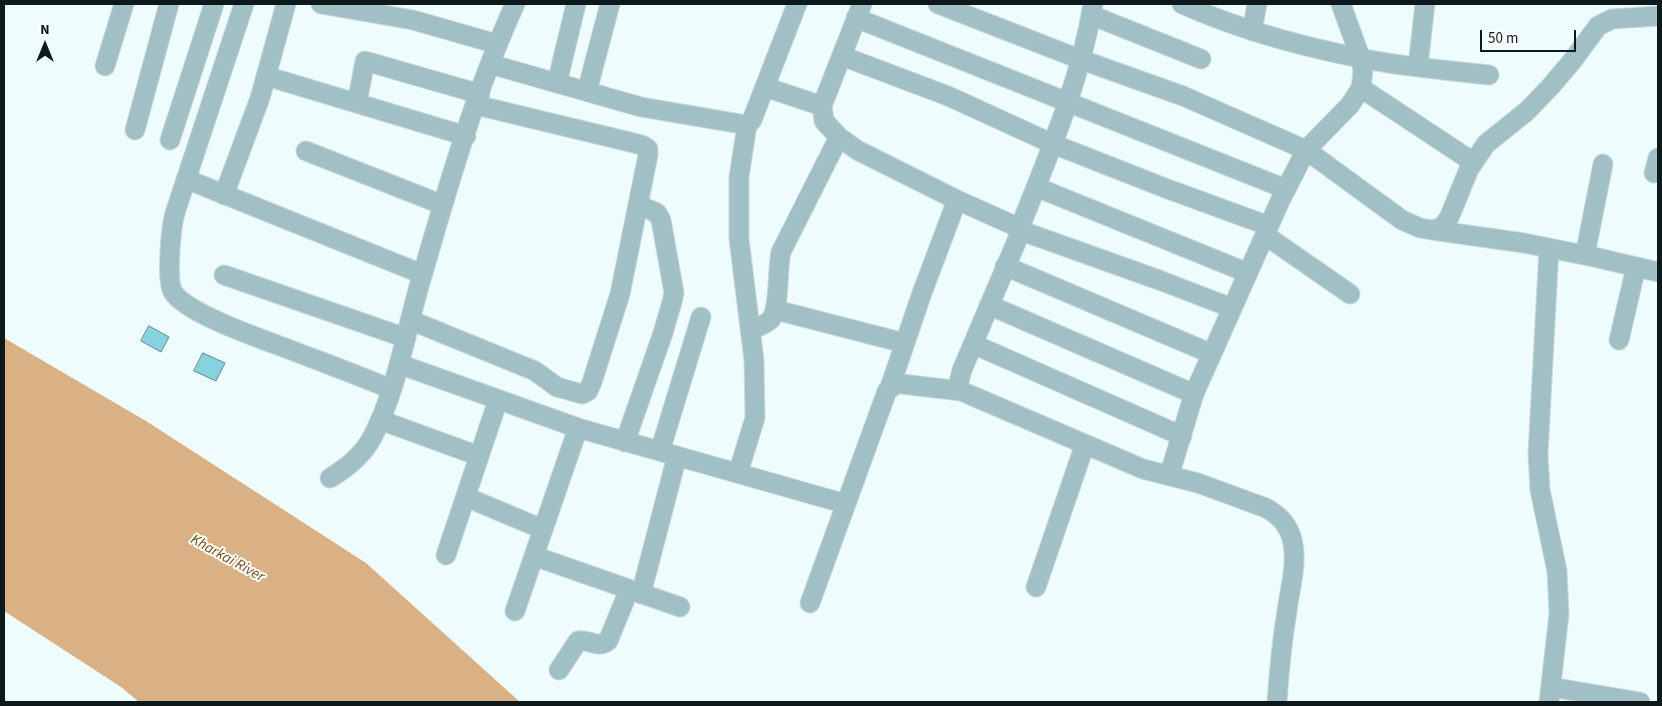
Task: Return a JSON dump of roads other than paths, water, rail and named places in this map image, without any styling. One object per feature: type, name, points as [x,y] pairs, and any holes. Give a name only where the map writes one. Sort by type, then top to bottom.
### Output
[{"type":"street","points":[[105,66],[124,4]]},
{"type":"street","points":[[135,130],[169,4]]},
{"type":"street","points":[[170,140],[214,4]]},
{"type":"street","points":[[244,4],[171,227],[170,280],[172,291],[189,306],[222,323],[391,389]]},
{"type":"street","points":[[224,195],[260,98],[286,4]]},
{"type":"street","points":[[321,4],[345,6],[413,20],[497,44]]},
{"type":"street","points":[[330,478],[348,466],[363,452],[380,420],[399,364],[422,274],[443,205],[497,44],[515,4]]},
{"type":"street","points":[[557,83],[576,4]]},
{"type":"street","points":[[587,91],[610,4]]},
{"type":"street","points":[[738,474],[755,418],[754,360],[739,239],[739,176],[747,125],[752,120],[797,4]]},
{"type":"street","points":[[938,4],[1082,60],[1183,96],[1306,150],[1402,220],[1420,228],[1549,248],[1658,272]]},
{"type":"street","points":[[1182,4],[1270,37],[1361,59],[1489,75]]},
{"type":"street","points":[[1252,31],[1257,4]]},
{"type":"street","points":[[1169,476],[1194,394],[1286,189],[1306,150],[1350,105],[1361,88],[1363,71],[1361,59],[1341,4]]},
{"type":"street","points":[[1418,66],[1425,4]]},
{"type":"street","points":[[961,391],[958,386],[962,370],[1018,238],[1068,101],[1082,60],[1092,9],[1201,59]]},
{"type":"street","points":[[1232,308],[1020,230],[857,150],[839,137],[824,121],[822,106],[859,11],[1068,101],[1286,189]]},
{"type":"street","points":[[1432,230],[1442,227],[1449,218],[1473,162],[1486,144],[1527,111],[1551,86],[1598,26],[1612,19],[1658,16]]},
{"type":"street","points":[[842,56],[948,96],[1053,144],[1267,230],[1350,294]]},
{"type":"street","points":[[357,103],[364,61],[478,99],[644,146],[648,149],[639,205],[620,294],[588,391],[582,394],[556,387],[535,371],[410,320]]},
{"type":"street","points":[[490,64],[640,107],[747,125]]},
{"type":"street","points":[[266,76],[466,136]]},
{"type":"street","points":[[765,87],[822,106]]},
{"type":"street","points":[[1361,88],[1473,162]]},
{"type":"street","points":[[750,330],[766,324],[776,310],[778,264],[781,252],[839,137]]},
{"type":"street","points":[[306,151],[443,205]]},
{"type":"street","points":[[1585,255],[1603,164]]},
{"type":"street","points":[[186,179],[422,274]]},
{"type":"street","points":[[1036,187],[1248,273]]},
{"type":"street","points":[[810,603],[958,200]]},
{"type":"street","points":[[626,442],[663,333],[674,293],[661,220],[657,214],[639,205]]},
{"type":"street","points":[[1549,248],[1538,454],[1540,490],[1556,571],[1559,614],[1550,694],[1640,702]]},
{"type":"street","points":[[1005,266],[1212,354]]},
{"type":"street","points":[[1618,340],[1636,267]]},
{"type":"street","points":[[224,275],[406,338]]},
{"type":"street","points":[[989,305],[1194,394]]},
{"type":"street","points":[[776,310],[904,343]]},
{"type":"street","points":[[559,670],[578,641],[584,640],[601,645],[608,641],[635,592],[701,317]]},
{"type":"street","points":[[973,344],[1182,436]]},
{"type":"street","points":[[399,364],[578,428],[846,504]]},
{"type":"street","points":[[890,387],[896,384],[908,384],[961,391],[1143,468],[1198,483],[1274,512],[1288,529],[1292,540],[1294,567],[1287,609],[1277,702]]},
{"type":"street","points":[[446,556],[498,400]]},
{"type":"street","points":[[380,420],[479,456]]},
{"type":"street","points":[[514,612],[578,428]]},
{"type":"street","points":[[1036,587],[1085,444]]},
{"type":"street","points":[[466,497],[542,529]]},
{"type":"street","points":[[534,556],[680,607]]},
{"type":"water","name":"Kharkai River","points":[[4,338],[146,421],[366,563],[520,702],[139,702],[121,687],[4,611]]}]
